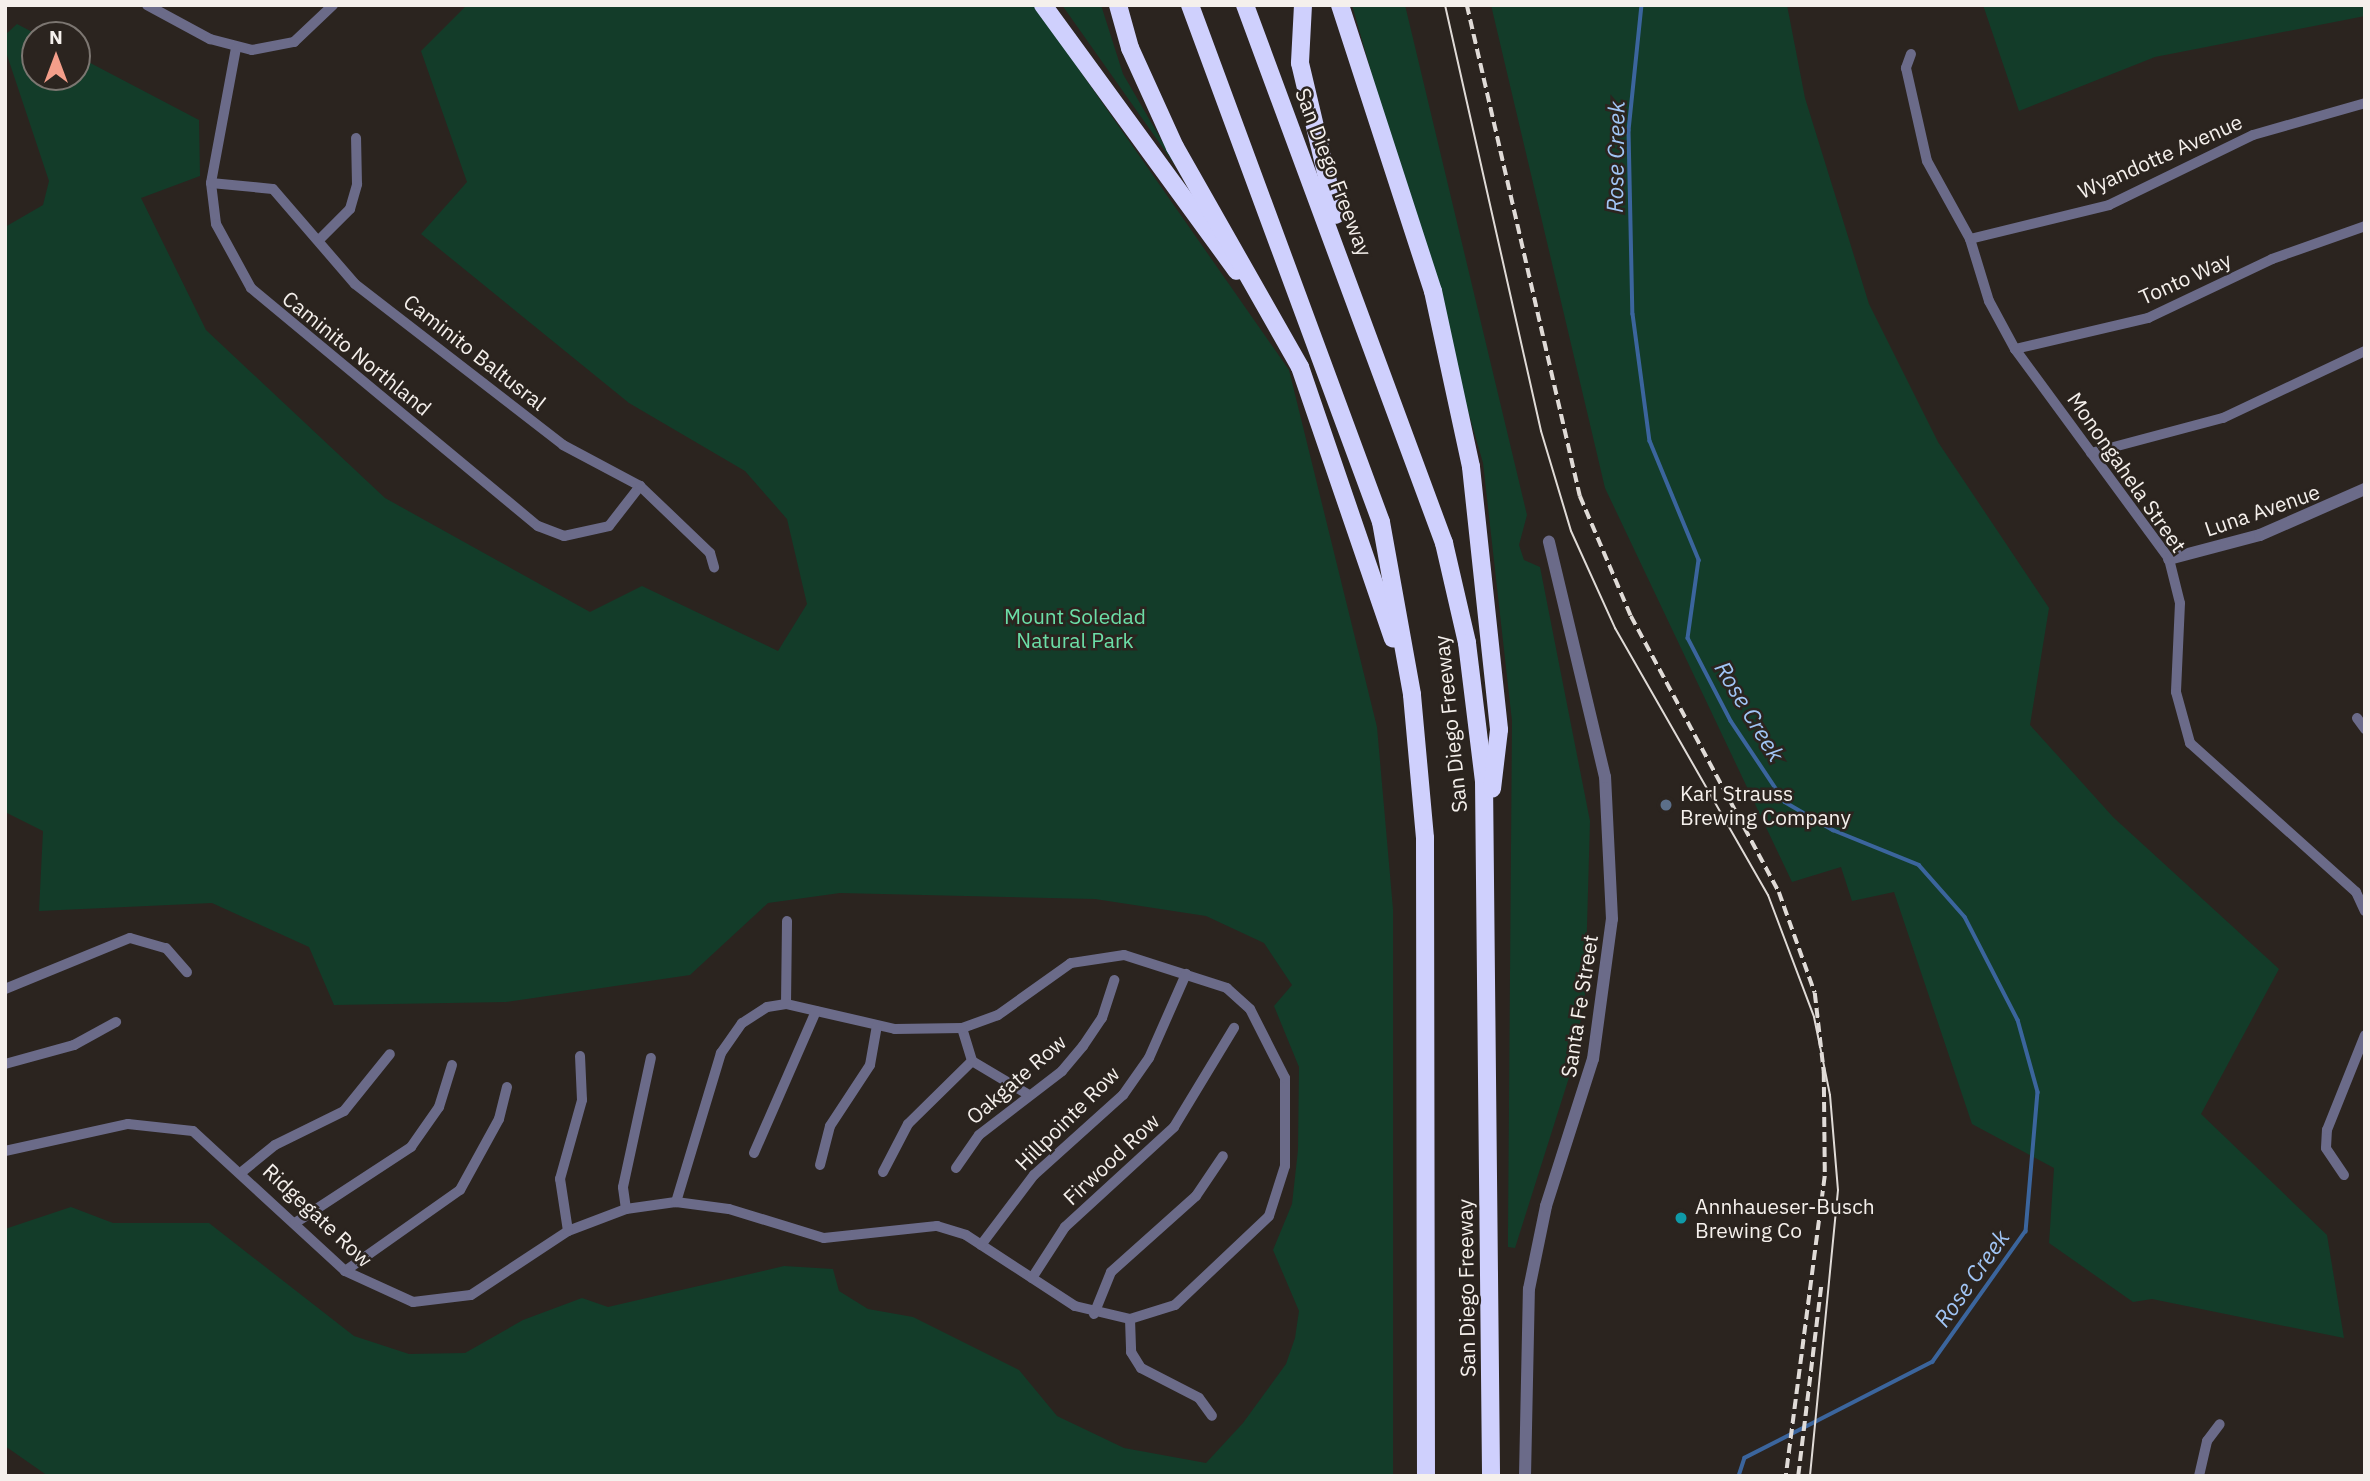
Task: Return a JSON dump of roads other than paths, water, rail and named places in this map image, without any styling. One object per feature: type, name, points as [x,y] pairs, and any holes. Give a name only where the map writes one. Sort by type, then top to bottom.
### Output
[{"type":"highway","points":[[1043,5],[1293,351]]},
{"type":"highway","points":[[1118,5],[1130,48],[1175,147],[1293,351],[1412,695]]},
{"type":"highway","name":"San Diego Freeway","points":[[1190,5],[1381,522],[1412,695],[1425,838],[1426,1476]]},
{"type":"highway","name":"San Diego Freeway","points":[[1245,5],[1355,290],[1444,543],[1467,643],[1484,781],[1491,1476]]},
{"type":"highway","points":[[1303,5],[1300,63],[1355,290]]},
{"type":"highway","points":[[1340,5],[1433,291],[1471,467],[1499,730],[1483,858]]},
{"type":"street","points":[[147,5],[236,48],[294,42],[333,5]]},
{"type":"street","name":"Caminito Northland","points":[[236,48],[211,183],[216,224],[261,300],[538,526],[579,536],[609,526],[640,486]]},
{"type":"street","name":"Monongahela Street","points":[[1911,54],[1906,68],[1927,161],[1970,239],[1989,301],[2015,349],[2169,559],[2179,603],[2176,692],[2190,743],[2356,892],[2365,911]]},
{"type":"street","name":"Wyandotte Avenue","points":[[1970,239],[2109,205],[2253,135],[2365,103]]},
{"type":"street","points":[[319,240],[350,209],[357,184],[356,138]]},
{"type":"street","name":"Caminito Baltusral","points":[[211,183],[273,189],[355,284],[563,445],[640,486],[702,545],[714,567]]},
{"type":"street","name":"Tonto Way","points":[[2015,349],[2148,318],[2272,259],[2365,226]]},
{"type":"street","points":[[2091,453],[2223,418],[2365,351]]},
{"type":"street","name":"Luna Avenue","points":[[2169,559],[2260,535],[2365,489]]},
{"type":"street","name":"Santa Fe Street","points":[[1525,1476],[1529,1289],[1546,1206],[1592,1059],[1612,919],[1600,751],[1549,542]]},
{"type":"street","points":[[2357,718],[2365,729]]},
{"type":"street","points":[[786,1004],[787,921]]},
{"type":"street","points":[[5,989],[130,938],[166,948],[187,972]]},
{"type":"street","points":[[676,1202],[722,1053],[742,1023],[767,1007],[786,1004],[877,1026],[962,1028],[998,1015],[1058,969],[1086,957],[1124,955],[1186,974]]},
{"type":"street","name":"Ridgegate Row","points":[[5,1151],[157,1123],[209,1140],[345,1271],[396,1297],[452,1301],[568,1231],[626,1209],[676,1202],[729,1209],[824,1238],[925,1226],[982,1245],[1094,1314],[1130,1319],[1175,1305],[1275,1203],[1284,1166],[1284,1078],[1272,1045],[1250,1009],[1227,988],[1186,974]]},
{"type":"street","name":"Hillpointe Row","points":[[982,1245],[1034,1175],[1123,1095],[1149,1058],[1186,974]]},
{"type":"street","name":"Oakgate Row","points":[[956,1168],[979,1135],[1029,1095],[1083,1046],[1102,1018],[1114,980]]},
{"type":"street","points":[[754,1153],[816,1011]]},
{"type":"street","points":[[5,1063],[74,1045],[116,1022]]},
{"type":"street","points":[[820,1165],[830,1126],[870,1065],[877,1026]]},
{"type":"street","points":[[962,1028],[972,1061],[1029,1095]]},
{"type":"street","name":"Firwood Row","points":[[1032,1278],[1065,1227],[1174,1127],[1234,1028]]},
{"type":"street","points":[[2344,1175],[2326,1148],[2327,1130],[2365,1035]]},
{"type":"street","points":[[243,1171],[266,1151],[344,1111],[390,1054]]},
{"type":"street","points":[[568,1231],[560,1179],[582,1100],[580,1056]]},
{"type":"street","points":[[626,1209],[623,1187],[651,1058]]},
{"type":"street","points":[[883,1172],[908,1124],[972,1061]]},
{"type":"street","points":[[295,1223],[411,1147],[439,1107],[452,1065]]},
{"type":"street","points":[[345,1271],[460,1190],[499,1119],[507,1087]]},
{"type":"street","points":[[1094,1314],[1111,1272],[1196,1196],[1223,1156]]},
{"type":"street","points":[[1130,1319],[1131,1352],[1141,1368],[1199,1398],[1212,1416]]},
{"type":"street","points":[[2199,1476],[2207,1441],[2220,1424]]},
{"type":"waterway","name":"Rose Creek","points":[[1642,5],[1629,130],[1633,314],[1650,441],[1699,560],[1688,638],[1731,721],[1785,802],[1833,830],[1919,865],[1965,917],[2018,1020],[2038,1092],[2026,1231],[1933,1362],[1745,1458],[1739,1476]]},
{"type":"tram line","points":[[1445,5],[1541,431],[1571,531],[1615,628],[1768,895],[1814,1017],[1830,1095],[1838,1190],[1810,1476]]},
{"type":"railway","points":[[1467,5],[1580,496],[1631,616],[1779,892],[1815,993],[1824,1072],[1825,1176],[1786,1476]]},
{"type":"railway","points":[[1798,1476],[1821,1285]]},
{"type":"place","name":"Karl Strauss Brewing Company","points":[[1666,805]]},
{"type":"place","name":"Annhaueser-Busch Brewing Co","points":[[1681,1218]]},
{"type":"park label","name":"Mount Soledad Natural Park","points":[[1075,628]]}]
